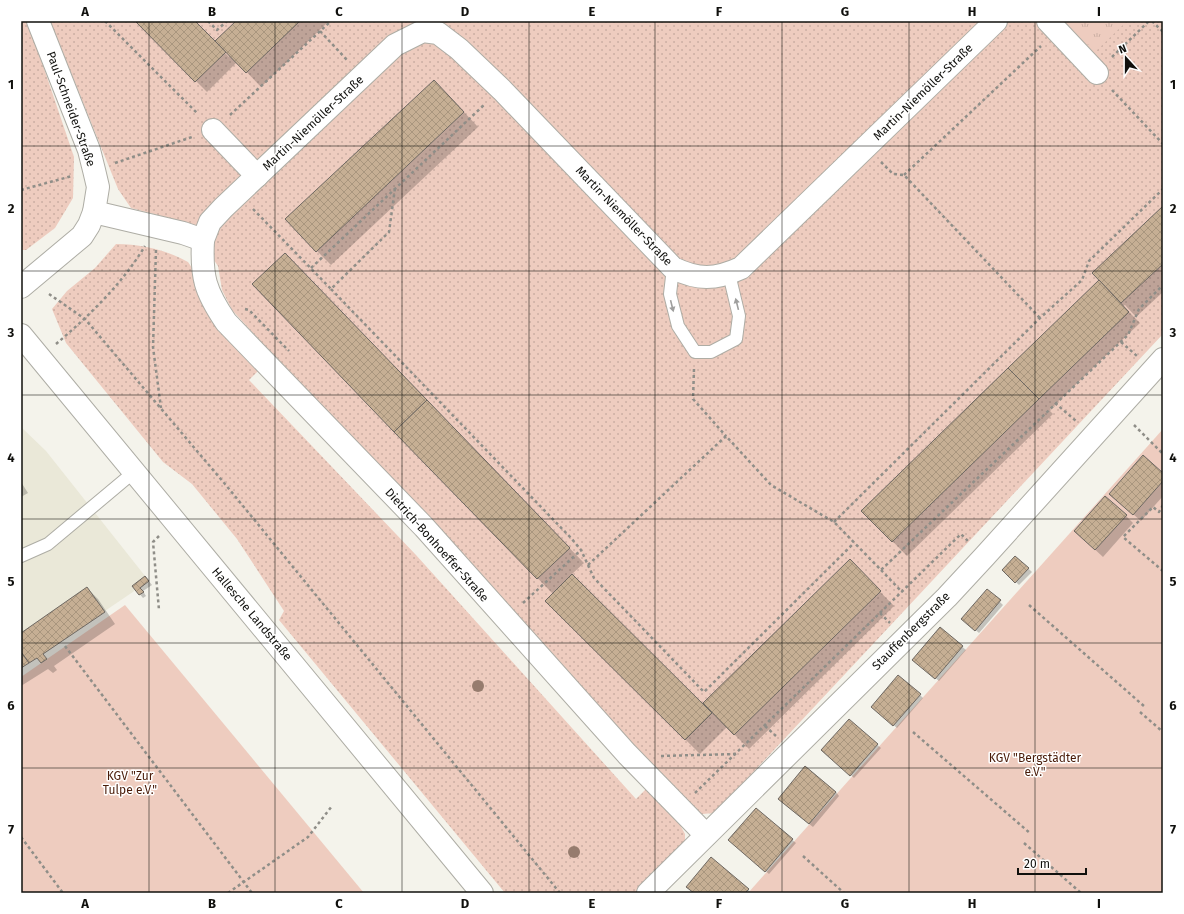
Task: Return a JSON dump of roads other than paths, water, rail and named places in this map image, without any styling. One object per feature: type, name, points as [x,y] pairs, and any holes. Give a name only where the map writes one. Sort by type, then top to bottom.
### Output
[{"type":"street","name":"Paul-Schneider-Straße","points":[[25,284],[82,236],[89,225],[94,212],[98,187],[89,150],[38,21]]},
{"type":"street","name":"Martin-Niemöller-Straße","points":[[202,240],[210,222],[238,193],[395,45],[423,31],[438,33],[459,49],[502,90],[673,268],[690,276],[708,278],[729,274],[741,268],[996,21]]},
{"type":"street","points":[[1052,26],[1097,73]]},
{"type":"street","name":"Martin-Niemöller-Straße","points":[[213,130],[256,176]]},
{"type":"street","points":[[94,212],[157,227],[202,240]]},
{"type":"street","name":"Dietrich-Bonhoeffer-Straße","points":[[202,240],[203,273],[207,291],[226,322],[424,527],[616,743],[706,835]]},
{"type":"street","name":"Hallesche Landstraße","points":[[21,335],[482,893]]},
{"type":"street","name":"Stauffenbergstraße","points":[[648,893],[985,556],[1118,410],[1163,358]]},
{"type":"lane","points":[[673,268],[670,294],[678,326],[695,352],[711,352],[736,339],[740,316],[729,274]]},
{"type":"lane","points":[[21,556],[48,544],[134,472]]},
{"type":"park label","name":"KGV \"Bergstädter e.V.\"","points":[[1035,765]]},
{"type":"park label","name":"KGV \"Zur Tulpe e.V.\"","points":[[130,783]]}]
